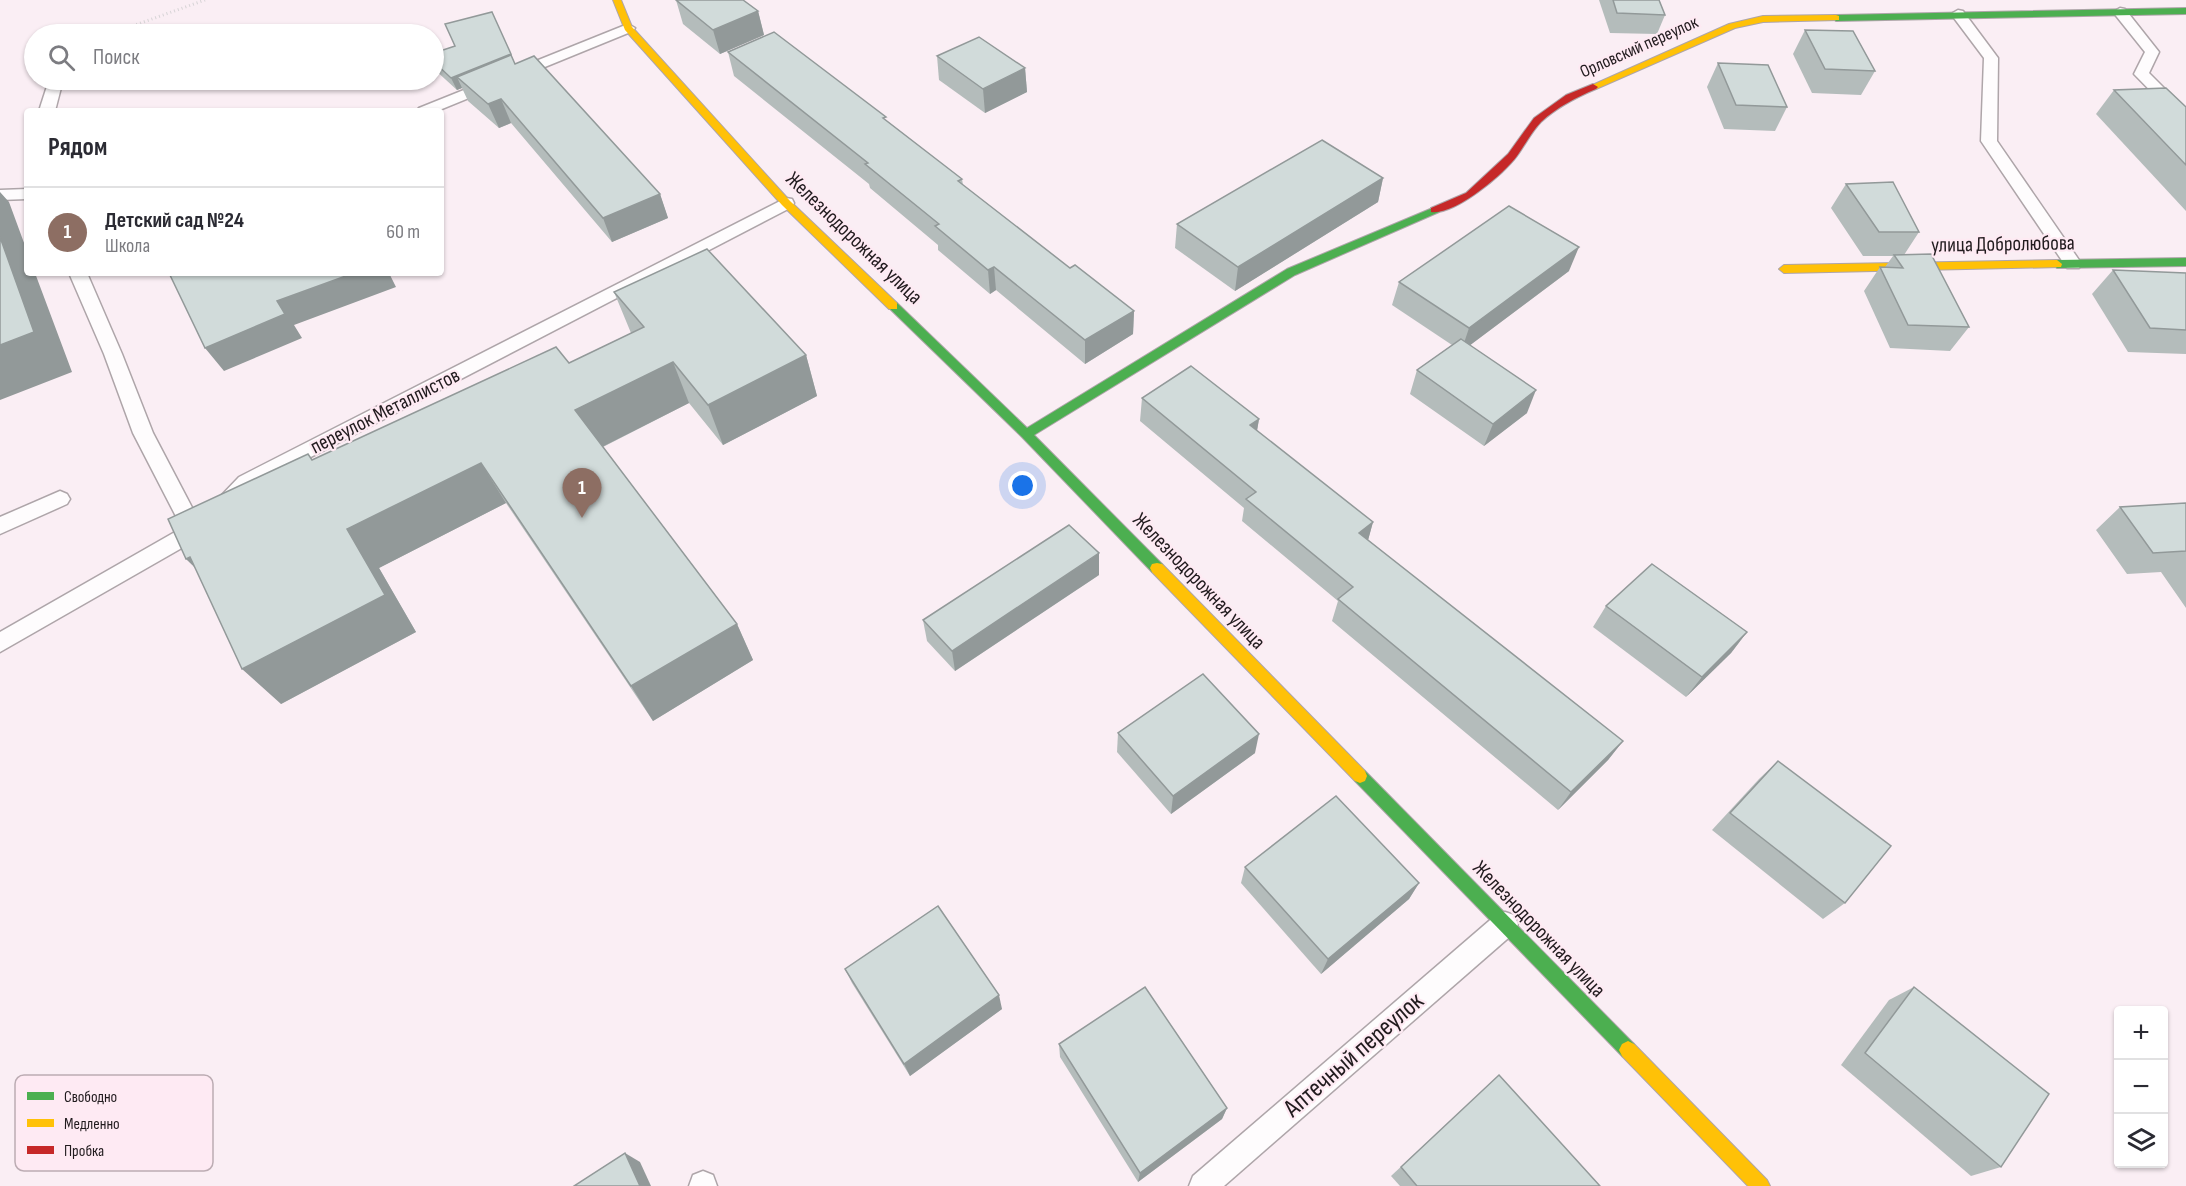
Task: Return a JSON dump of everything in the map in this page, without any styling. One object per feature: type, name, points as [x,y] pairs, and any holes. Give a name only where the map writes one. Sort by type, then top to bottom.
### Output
[{"type":"street","name":"Железнодорожная улица","points":[[617,0],[628,28],[786,204],[1026,434],[1761,1186]]},
{"type":"street","name":"Орловский переулок","points":[[1026,434],[1291,272],[1470,195],[1512,156],[1537,120],[1569,97],[1732,26],[1762,19],[2186,11]]},
{"type":"street","name":"улица Добролюбова","points":[[1784,269],[2186,262]]},
{"type":"lane","points":[[2120,12],[2152,52],[2141,74],[2186,119]]},
{"type":"lane","points":[[1958,14],[1991,58],[1989,141],[2073,264]]},
{"type":"lane","points":[[431,108],[628,28]]},
{"type":"lane","points":[[48,108],[54,90]]},
{"type":"lane","points":[[0,195],[24,194]]},
{"type":"lane","name":"переулок Металлистов","points":[[0,643],[194,531],[246,483],[786,204]]},
{"type":"lane","points":[[79,276],[113,354],[143,433],[194,531]]},
{"type":"lane","points":[[0,526],[60,499]]},
{"type":"lane","name":"Аптечный переулок","points":[[1203,1186],[1504,924]]},
{"type":"path","points":[[138,24],[205,0]]},
{"type":"building","points":[[676,0],[743,0],[758,11],[713,30]]},
{"type":"building","points":[[1613,0],[1659,0],[1665,15],[1617,13]]},
{"type":"building","points":[[492,12],[511,54],[451,78],[444,71],[444,50],[455,46],[445,24]]},
{"type":"building","points":[[1805,30],[1853,31],[1875,71],[1825,69]]},
{"type":"building","points":[[774,32],[886,117],[883,118],[962,179],[958,181],[1070,268],[1075,265],[1134,311],[1085,340],[994,267],[988,270],[935,226],[939,224],[865,164],[868,163],[728,52]]},
{"type":"building","points":[[979,37],[1025,68],[983,89],[937,56]]},
{"type":"building","points":[[511,55],[515,64],[534,56],[660,194],[603,218],[501,99],[488,104],[457,77]]},
{"type":"building","points":[[1718,63],[1768,65],[1787,107],[1736,105]]},
{"type":"building","points":[[2166,88],[2186,107],[2186,165],[2114,90]]},
{"type":"building","points":[[1322,140],[1383,178],[1238,267],[1177,224]]},
{"type":"building","points":[[1893,182],[1919,232],[1879,232],[1846,184]]},
{"type":"building","points":[[1509,206],[1579,247],[1469,328],[1399,282]]},
{"type":"building","points":[[0,237],[34,332],[0,345]]},
{"type":"building","points":[[707,249],[806,355],[708,405],[673,362],[575,410],[737,624],[631,686],[481,463],[347,529],[385,595],[242,669],[190,557],[186,559],[168,519],[308,454],[312,460],[556,347],[569,363],[644,327],[614,292]]},
{"type":"building","points":[[1931,254],[1969,327],[1908,325],[1880,267],[1903,268],[1894,255]]},
{"type":"building","points":[[2113,270],[2186,273],[2186,330],[2150,328]]},
{"type":"building","points":[[170,276],[346,276],[277,301],[285,314],[205,348]]},
{"type":"building","points":[[1461,339],[1536,390],[1493,424],[1417,370]]},
{"type":"building","points":[[1191,366],[1259,419],[1250,425],[1373,522],[1359,533],[1623,741],[1571,792],[1338,599],[1353,587],[1246,499],[1256,492],[1142,398]]},
{"type":"building","points":[[2186,503],[2186,551],[2153,553],[2120,507]]},
{"type":"building","points":[[1069,525],[1099,553],[952,651],[923,620]]},
{"type":"building","points":[[1652,564],[1747,632],[1702,677],[1606,606]]},
{"type":"building","points":[[1203,674],[1259,734],[1173,796],[1118,733]]},
{"type":"building","points":[[1778,761],[1891,846],[1845,903],[1730,813]]},
{"type":"building","points":[[1336,796],[1419,883],[1328,959],[1245,867]]},
{"type":"building","points":[[938,906],[999,995],[904,1064],[845,969]]},
{"type":"building","points":[[1145,987],[1227,1108],[1140,1173],[1059,1044]]},
{"type":"building","points":[[1914,987],[2049,1094],[2001,1167],[1865,1053]]},
{"type":"building","points":[[1499,1075],[1600,1186],[1417,1186],[1401,1167]]},
{"type":"building","points":[[625,1153],[640,1186],[574,1186]]},
{"type":"traffic: fast","points":[[1836,18],[2186,11]]},
{"type":"traffic: fast","points":[[1026,434],[1291,272],[1435,210]]},
{"type":"traffic: fast","points":[[2057,264],[2186,262]]},
{"type":"traffic: fast","points":[[893,306],[1026,434],[1157,568]]},
{"type":"traffic: fast","points":[[1360,776],[1628,1050]]},
{"type":"traffic: slow","points":[[617,0],[628,28],[786,203],[893,306]]},
{"type":"traffic: slow","points":[[1593,87],[1732,26],[1763,19],[1836,18]]},
{"type":"traffic: slow","points":[[1784,269],[2057,264]]},
{"type":"traffic: slow","points":[[1157,568],[1360,776]]},
{"type":"traffic: slow","points":[[1628,1050],[1761,1186]]},
{"type":"traffic: jam","points":[[1435,210],[1470,195],[1512,156],[1537,120],[1569,97],[1593,87]]},
{"type":"place","name":"Детский сад №24","points":[[582,518]]}]
